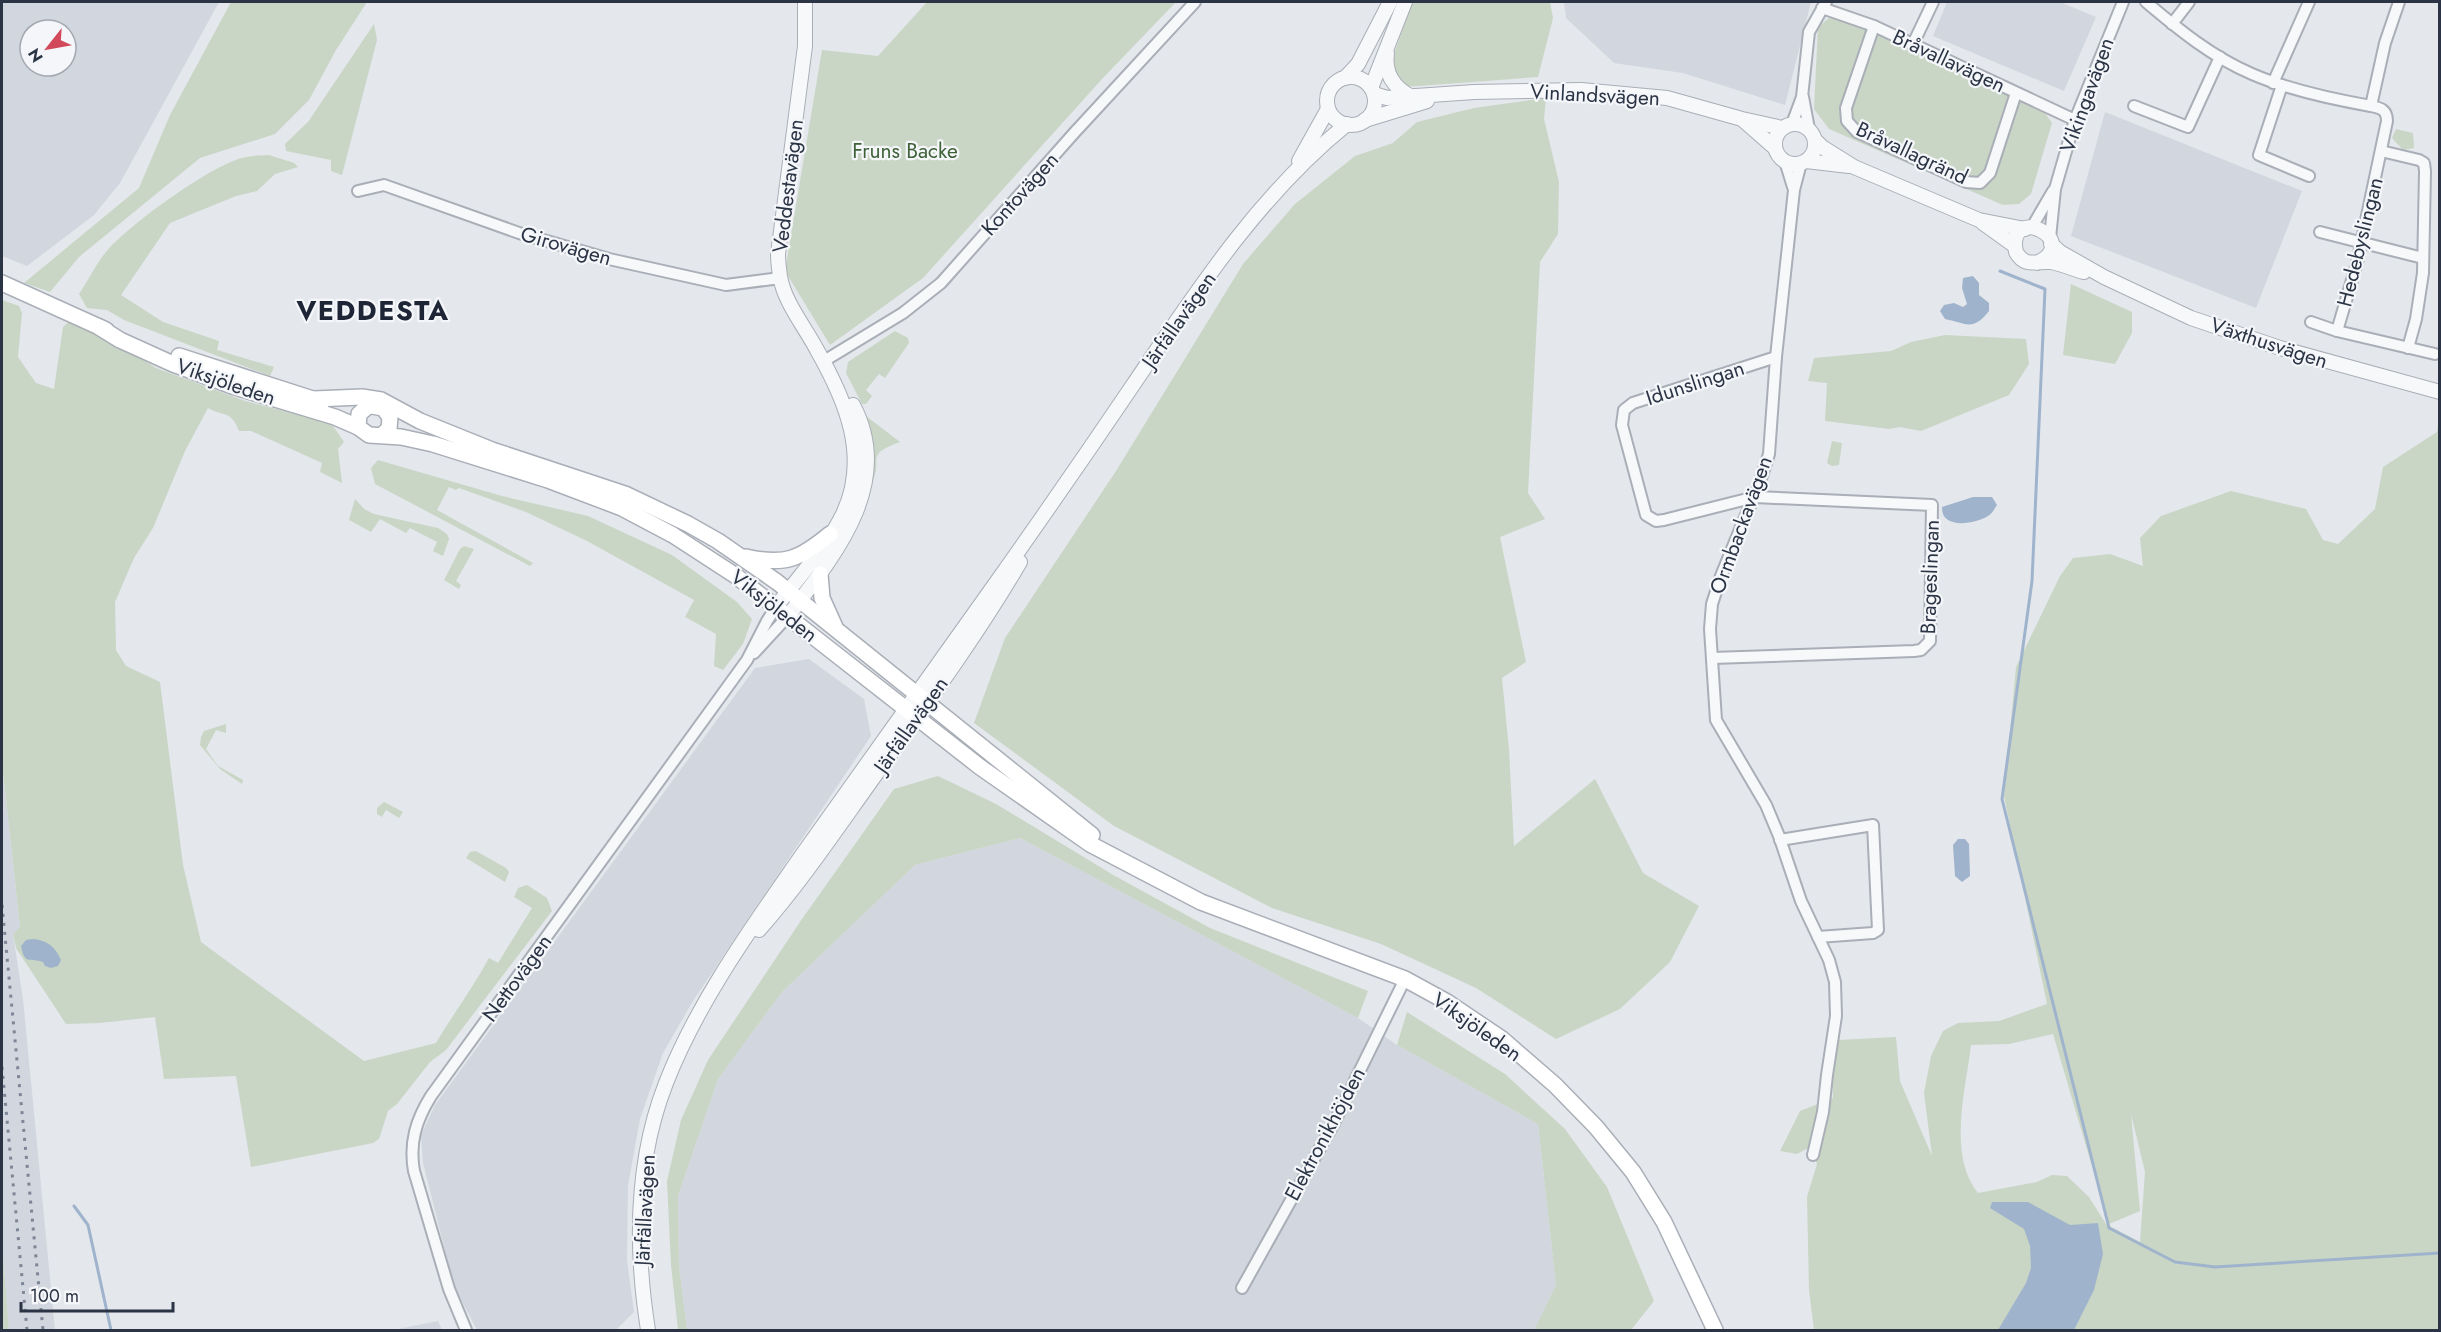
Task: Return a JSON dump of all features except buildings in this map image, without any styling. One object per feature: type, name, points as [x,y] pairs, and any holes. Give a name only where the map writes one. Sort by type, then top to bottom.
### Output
[{"type":"main road","name":"Viksjöleden","points":[[2,283],[99,327],[228,373],[336,406],[367,407]]},
{"type":"main road","name":"Viksjöleden","points":[[99,327],[120,340],[173,364],[235,387],[317,411],[358,427]]},
{"type":"main road","name":"Viksjöleden","points":[[314,399],[362,397],[381,400],[420,421],[492,450],[625,494],[688,524],[741,556],[794,596],[1123,861]]},
{"type":"main road","points":[[377,406],[388,413],[391,424],[388,431],[382,435],[369,435],[358,427],[359,414],[367,407],[377,406]]},
{"type":"main road","name":"Viksjöleden","points":[[388,413],[428,434],[492,450]]},
{"type":"main road","name":"Viksjöleden","points":[[382,435],[444,447],[566,486],[622,508],[703,554],[782,612],[980,767],[1065,828],[1201,902],[1405,979],[1447,1002],[1502,1039],[1555,1085],[1596,1127],[1633,1173],[1664,1222],[1715,1330]]},
{"type":"main road","points":[[741,556],[767,561],[788,560],[807,553],[831,534]]},
{"type":"main road","points":[[820,574],[822,598],[836,630]]},
{"type":"street","name":"Veddestavägen","points":[[782,612],[842,515],[853,486],[855,446],[849,417],[824,361],[789,300],[780,278],[778,254],[805,46],[805,2]]},
{"type":"street","name":"Kontovägen","points":[[824,361],[903,313],[941,283],[1075,132],[1195,2]]},
{"type":"street","points":[[1390,2],[1358,64],[1330,90],[1328,109],[1336,120],[1347,124],[1364,121],[1372,112],[1373,91],[1405,2]]},
{"type":"street","points":[[1913,44],[1933,2]]},
{"type":"street","name":"Vikingavägen","points":[[2051,241],[2055,189],[2075,120],[2123,2]]},
{"type":"street","points":[[2146,2],[2201,46],[2249,73],[2277,84],[2371,106],[2385,43],[2399,2]]},
{"type":"street","points":[[2172,24],[2189,2]]},
{"type":"street","points":[[2309,2],[2277,84],[2259,155],[2309,176]]},
{"type":"street","points":[[1824,4],[1809,32],[1802,97],[1787,126],[1776,137],[1775,148],[1785,161],[1854,167]]},
{"type":"street","name":"Bråvallavägen","points":[[1824,4],[2075,120]]},
{"type":"street","name":"Bråvallagränd","points":[[1874,26],[1846,108],[1847,121],[1857,132],[1966,182],[1980,183],[1990,173],[2016,93]]},
{"type":"street","points":[[1388,46],[1387,71],[1396,86],[1412,97]]},
{"type":"street","points":[[2134,106],[2188,127],[2220,57]]},
{"type":"street","points":[[1345,78],[1357,78],[1373,91]]},
{"type":"street","name":"Vinlandsvägen","points":[[1373,91],[1387,98],[1474,92],[1581,90],[1667,98],[1742,119],[1787,126]]},
{"type":"street","name":"Vinlandsvägen","points":[[1364,121],[1446,95]]},
{"type":"street","points":[[1802,97],[1812,134],[1814,152],[1804,162]]},
{"type":"street","name":"Hedebyslingan","points":[[2337,331],[2362,243],[2387,114],[2383,109],[2371,106]]},
{"type":"street","name":"Järfällavägen","points":[[1292,173],[1328,109]]},
{"type":"street","name":"Vinlandsvägen","points":[[1742,119],[1775,148]]},
{"type":"street","name":"Järfällavägen","points":[[648,1330],[640,1275],[639,1233],[642,1179],[654,1120],[684,1039],[699,1011],[764,910],[922,697],[996,602],[1074,473],[1168,334],[1230,248],[1292,173],[1347,124]]},
{"type":"street","points":[[1787,126],[1804,126],[1822,147],[1854,167],[1979,220],[2015,246]]},
{"type":"street","name":"Hedebyslingan","points":[[2381,151],[2419,160],[2424,164],[2423,273],[2408,348]]},
{"type":"street","name":"Ormbackavägen","points":[[1785,161],[1794,190]]},
{"type":"street","name":"Ormbackavägen","points":[[1804,162],[1794,190],[1776,357],[1769,454],[1755,497],[1730,554],[1712,604],[1712,658],[1716,720],[1766,805],[1801,901],[1828,960],[1835,982],[1836,1016],[1824,1112],[1813,1155]]},
{"type":"street","name":"Girovägen","points":[[358,191],[384,185],[525,235],[609,259],[726,285],[780,278]]},
{"type":"street","name":"Vikingavägen","points":[[2028,228],[2055,189]]},
{"type":"street","points":[[1979,220],[2042,230],[2051,241],[2050,253],[2045,260],[2037,263],[2024,261],[2016,252],[2016,238],[2028,228]]},
{"type":"street","points":[[2320,232],[2423,258]]},
{"type":"street","name":"Växthusvägen","points":[[2051,241],[2060,252],[2104,277],[2191,318],[2280,348],[2439,392]]},
{"type":"street","name":"Växthusvägen","points":[[2037,263],[2050,262],[2104,277]]},
{"type":"street","name":"Hedebyslingan","points":[[2311,322],[2337,331],[2435,354]]},
{"type":"street","name":"Idunslingan","points":[[1755,497],[1664,520],[1656,521],[1650,518],[1643,509],[1622,425],[1622,414],[1627,406],[1634,403],[1776,357]]},
{"type":"street","name":"Veddestavägen","points":[[794,596],[820,574],[842,542],[857,513],[864,487],[867,460],[865,441],[856,409],[841,381],[824,361]]},
{"type":"street","name":"Brageslingan","points":[[1712,658],[1914,651],[1921,650],[1930,641],[1932,505],[1755,497]]},
{"type":"street","name":"Nettovägen","points":[[466,1330],[449,1289],[414,1171],[412,1152],[419,1118],[431,1096],[747,660],[766,621],[782,612]]},
{"type":"street","points":[[1780,840],[1873,825],[1878,930],[1872,933],[1818,937]]},
{"type":"street","name":"Elektronikhöjden","points":[[1242,1288],[1334,1123],[1405,979]]},
{"type":"shaded area","points":[[2,2],[219,2],[120,183],[94,215],[27,266],[2,256]]},
{"type":"shaded area","points":[[1564,2],[1811,2],[1785,105],[1683,73],[1614,63],[1566,18]]},
{"type":"shaded area","points":[[1947,2],[2060,2],[2096,17],[2064,91],[1933,36]]},
{"type":"shaded area","points":[[2105,112],[2302,191],[2256,308],[2071,236]]},
{"type":"shaded area","points":[[809,659],[864,699],[871,736],[693,1001],[663,1053],[640,1119],[628,1186],[627,1260],[634,1312],[617,1329],[609,1330],[477,1330],[454,1286],[423,1163],[421,1135],[435,1105],[755,668]]},
{"type":"shaded area","points":[[2,763],[20,928],[13,935],[23,999],[55,1330],[9,1330],[2,1241]]},
{"type":"shaded area","points":[[1020,838],[1358,1018],[1397,1045],[1538,1124],[1556,1285],[1534,1330],[687,1330],[679,1266],[678,1196],[718,1079],[782,992],[915,865]]},
{"type":"shaded area","points":[[438,1321],[442,1330],[393,1330]]},
{"type":"green space","points":[[231,2],[367,2],[336,50],[309,100],[275,134],[200,158],[79,257],[50,292],[24,283],[139,188],[170,115]]},
{"type":"green space","name":"Fruns Backe","points":[[927,2],[1176,2],[1102,79],[923,278],[830,345],[785,271],[822,50],[878,56]]},
{"type":"green space","points":[[1412,2],[1550,2],[1553,18],[1538,77],[1405,87],[1397,78],[1392,60]]},
{"type":"green space","points":[[1829,18],[1874,26],[2016,93],[2045,113],[2052,123],[2031,194],[2019,204],[2003,205],[1829,129],[1814,109],[1818,27]]},
{"type":"green space","points":[[374,24],[377,40],[342,175],[331,171],[331,160],[286,151],[285,144],[308,122]]},
{"type":"green space","points":[[1546,98],[1544,119],[1559,182],[1558,234],[1540,262],[1528,493],[1545,519],[1500,537],[1526,662],[1502,678],[1509,749],[1514,846],[1595,779],[1643,873],[1699,906],[1670,962],[1620,1009],[1556,1039],[1476,988],[1381,944],[1272,908],[1114,826],[974,723],[1005,638],[1116,471],[1243,264],[1295,204],[1355,156],[1393,143],[1417,122],[1474,108]]},
{"type":"green space","points":[[2396,129],[2413,133],[2414,148],[2403,150],[2392,138]]},
{"type":"green space","points":[[269,155],[294,163],[298,167],[275,174],[257,191],[236,196],[170,223],[121,295],[163,322],[219,341],[217,350],[274,367],[270,376],[124,320],[107,310],[87,308],[79,294],[106,252],[132,227],[172,197],[214,170],[246,157]]},
{"type":"green space","points":[[2071,284],[2132,312],[2132,333],[2115,364],[2063,355]]},
{"type":"green space","points":[[2,300],[19,306],[22,313],[18,357],[36,383],[54,389],[63,327],[71,320],[110,339],[156,368],[245,401],[327,422],[333,426],[344,442],[338,449],[342,483],[320,472],[322,463],[251,431],[239,431],[230,417],[208,408],[185,451],[153,528],[134,558],[115,602],[116,650],[126,666],[160,682],[183,865],[201,942],[364,1061],[436,1043],[489,958],[498,963],[532,908],[514,897],[518,888],[527,885],[547,898],[552,911],[446,1050],[430,1062],[397,1104],[388,1111],[379,1139],[373,1143],[251,1167],[236,1076],[164,1079],[155,1017],[66,1024],[16,948],[13,934],[20,927],[2,763]]},
{"type":"green space","points":[[895,331],[908,338],[909,343],[885,378],[879,374],[866,390],[872,396],[866,404],[862,404],[846,373],[848,362]]},
{"type":"green space","points":[[1945,335],[2026,339],[2029,364],[2009,395],[1921,431],[1900,427],[1889,429],[1825,421],[1827,383],[1808,381],[1814,358],[1891,351],[1911,342]]},
{"type":"green space","points":[[866,416],[900,442],[878,454],[873,481],[874,454]]},
{"type":"green space","points":[[2439,418],[2439,1330],[1814,1330],[1809,1290],[1807,1197],[1817,1164],[1812,1146],[1797,1154],[1780,1151],[1800,1111],[1833,1098],[1832,1069],[1838,1040],[1896,1037],[1900,1081],[1932,1156],[1924,1093],[1931,1056],[1943,1031],[1958,1023],[1999,1021],[2047,1004],[2004,796],[2016,667],[2060,576],[2073,558],[2110,554],[2143,566],[2140,538],[2161,516],[2231,491],[2306,509],[2323,540],[2338,544],[2375,509],[2383,467],[2437,432]],"holes":[[[2053,1034],[2109,1224],[2140,1211],[2131,1114],[2145,1172],[2140,1242],[2106,1224],[2089,1197],[2067,1176],[2052,1175],[2037,1182],[1978,1193],[1969,1178],[1963,1160],[1961,1141],[1963,1101],[1971,1045],[2009,1044]]]},
{"type":"green space","points":[[1832,441],[1842,443],[1839,465],[1832,466],[1827,463]]},
{"type":"green space","points":[[378,460],[502,496],[588,516],[672,555],[737,602],[752,619],[743,644],[723,670],[714,666],[716,634],[685,617],[694,600],[587,541],[526,512],[459,488],[456,490],[449,487],[437,510],[533,563],[530,566],[375,484],[371,468]]},
{"type":"green space","points":[[355,499],[364,509],[374,514],[438,528],[447,534],[449,539],[443,556],[433,551],[437,542],[410,528],[406,533],[380,519],[371,532],[349,520]]},
{"type":"green space","points":[[464,546],[474,549],[456,581],[461,585],[459,589],[444,580],[460,549]]},
{"type":"green space","points":[[226,724],[226,733],[216,730],[206,749],[218,766],[243,780],[242,784],[220,769],[200,745],[204,731]]},
{"type":"green space","points":[[938,776],[996,804],[1115,876],[1210,928],[1368,991],[1358,1018],[1020,838],[915,865],[782,992],[718,1079],[678,1196],[679,1266],[687,1330],[678,1330],[671,1265],[667,1181],[681,1120],[708,1060],[802,919],[894,789]]},
{"type":"green space","points":[[384,802],[403,812],[399,818],[386,810],[382,817],[377,814],[377,808]]},
{"type":"green space","points":[[476,851],[506,868],[509,872],[505,882],[466,858],[470,852]]},
{"type":"green space","points":[[1407,1012],[1505,1074],[1565,1129],[1607,1187],[1654,1301],[1631,1330],[1534,1330],[1556,1285],[1538,1124],[1397,1045]]},
{"type":"green space","points":[[2,1241],[9,1330],[2,1330]]},
{"type":"water","points":[[1973,276],[1979,283],[1979,295],[1989,303],[1989,311],[1974,324],[1945,319],[1940,311],[1944,305],[1954,303],[1963,307],[1967,304],[1962,288],[1963,278]]},
{"type":"water","points":[[1973,497],[1992,497],[1997,505],[1988,516],[1967,523],[1953,522],[1943,514],[1942,507]]},
{"type":"water","points":[[1958,839],[1965,839],[1969,844],[1970,876],[1962,882],[1955,876],[1953,845]]},
{"type":"water","points":[[26,940],[46,942],[53,947],[61,960],[58,966],[51,968],[45,966],[43,962],[26,959],[21,946]]},
{"type":"water","points":[[1992,1202],[2028,1202],[2070,1225],[2098,1223],[2103,1254],[2094,1290],[2074,1330],[1998,1330],[2026,1283],[2031,1268],[2030,1246],[2024,1229],[1990,1208]]},
{"type":"waterway","points":[[2000,271],[2045,289],[2032,581],[2002,799],[2109,1228],[2175,1262],[2215,1267],[2440,1253]]},
{"type":"waterway","points":[[74,1206],[88,1225],[111,1330]]},
{"type":"railway","points":[[2,905],[43,1330]]},
{"type":"railway","points":[[2,1067],[27,1330]]},
{"type":"district","name":"VEDDESTA","points":[[373,311]]}]
